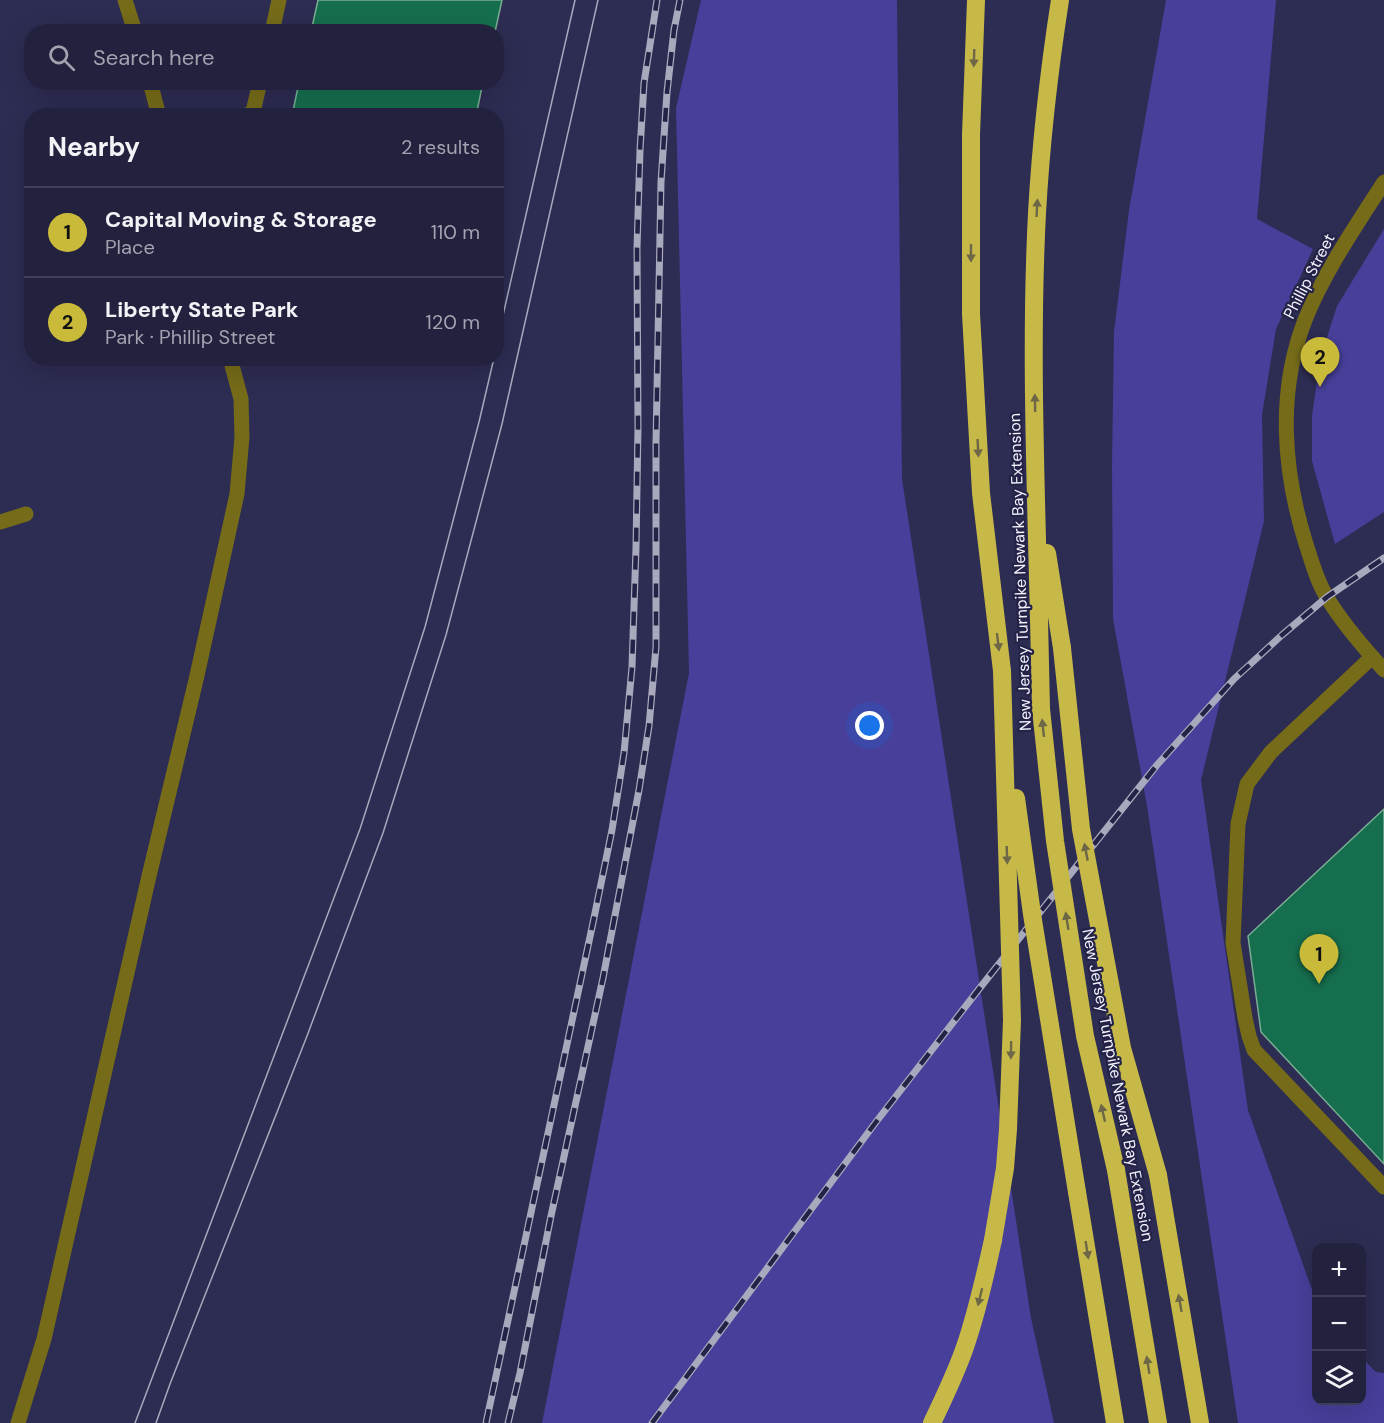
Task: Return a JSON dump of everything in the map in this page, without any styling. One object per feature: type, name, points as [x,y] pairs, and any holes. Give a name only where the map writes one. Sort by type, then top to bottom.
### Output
[{"type":"highway","name":"New Jersey Turnpike Newark Bay Extension","points":[[976,0],[971,135],[971,314],[981,493],[1013,778],[1032,914],[1115,1423]]},
{"type":"highway","name":"New Jersey Turnpike Newark Bay Extension","points":[[1060,0],[1040,159],[1037,214],[1034,347],[1041,709],[1055,841],[1085,1036],[1116,1170],[1158,1423]]},
{"type":"highway","points":[[1036,483],[1062,648],[1081,828],[1122,1048],[1158,1175],[1200,1423]]},
{"type":"highway","points":[[932,1423],[965,1348],[975,1316],[993,1240],[1005,1168],[1012,1020],[1002,671]]},
{"type":"street","points":[[125,0],[132,24]]},
{"type":"street","points":[[274,24],[279,0]]},
{"type":"street","points":[[152,90],[157,108]]},
{"type":"street","points":[[254,108],[258,90]]},
{"type":"street","name":"Phillip Street","points":[[1384,182],[1348,238],[1305,319],[1293,354],[1287,394],[1286,435],[1290,479],[1300,525],[1315,572],[1327,597],[1344,622],[1384,670]]},
{"type":"street","points":[[18,1423],[44,1339],[237,494],[242,437],[241,399],[232,366]]},
{"type":"street","points":[[0,522],[26,514]]},
{"type":"street","points":[[1372,657],[1271,752],[1247,784],[1238,824],[1233,944],[1245,1018],[1254,1050],[1384,1187]]},
{"type":"shaded area","points":[[701,0],[897,0],[902,479],[1031,1318],[1054,1423],[542,1423],[689,673],[676,108]]},
{"type":"shaded area","points":[[1166,0],[1276,0],[1257,219],[1313,249],[1276,329],[1262,415],[1264,521],[1201,780],[1248,1110],[1312,1290],[1312,1405],[1366,1405],[1366,1362],[1376,1372],[1384,1373],[1384,1423],[1238,1423],[1147,806],[1113,619],[1114,332],[1129,210]]},
{"type":"shaded area","points":[[1384,229],[1384,512],[1335,544],[1312,461],[1312,416],[1320,359],[1337,306]]},
{"type":"building","points":[[318,0],[502,0],[497,24],[313,24]]},
{"type":"building","points":[[297,90],[481,90],[478,108],[294,108]]},
{"type":"building","points":[[1384,809],[1384,1164],[1261,1032],[1248,936]]},
{"type":"tram line","points":[[504,311],[575,0]]},
{"type":"tram line","points":[[156,1423],[307,1036],[383,833],[446,635],[502,424],[598,0]]},
{"type":"tram line","points":[[135,1423],[360,829],[425,627],[492,366]]},
{"type":"railway","points":[[486,1423],[594,918],[612,830],[624,753],[632,667],[636,548],[637,248],[640,150],[644,83],[657,0]]},
{"type":"railway","points":[[508,1423],[603,978],[649,726],[656,647],[656,443],[661,182],[667,92],[680,0]]},
{"type":"railway","points":[[652,1423],[876,1122],[1157,765],[1234,679],[1282,635],[1327,597],[1384,558]]},
{"type":"place","name":"Liberty State Park","points":[[1320,387]]},
{"type":"place","name":"Capital Moving & Storage","points":[[1319,984]]}]
